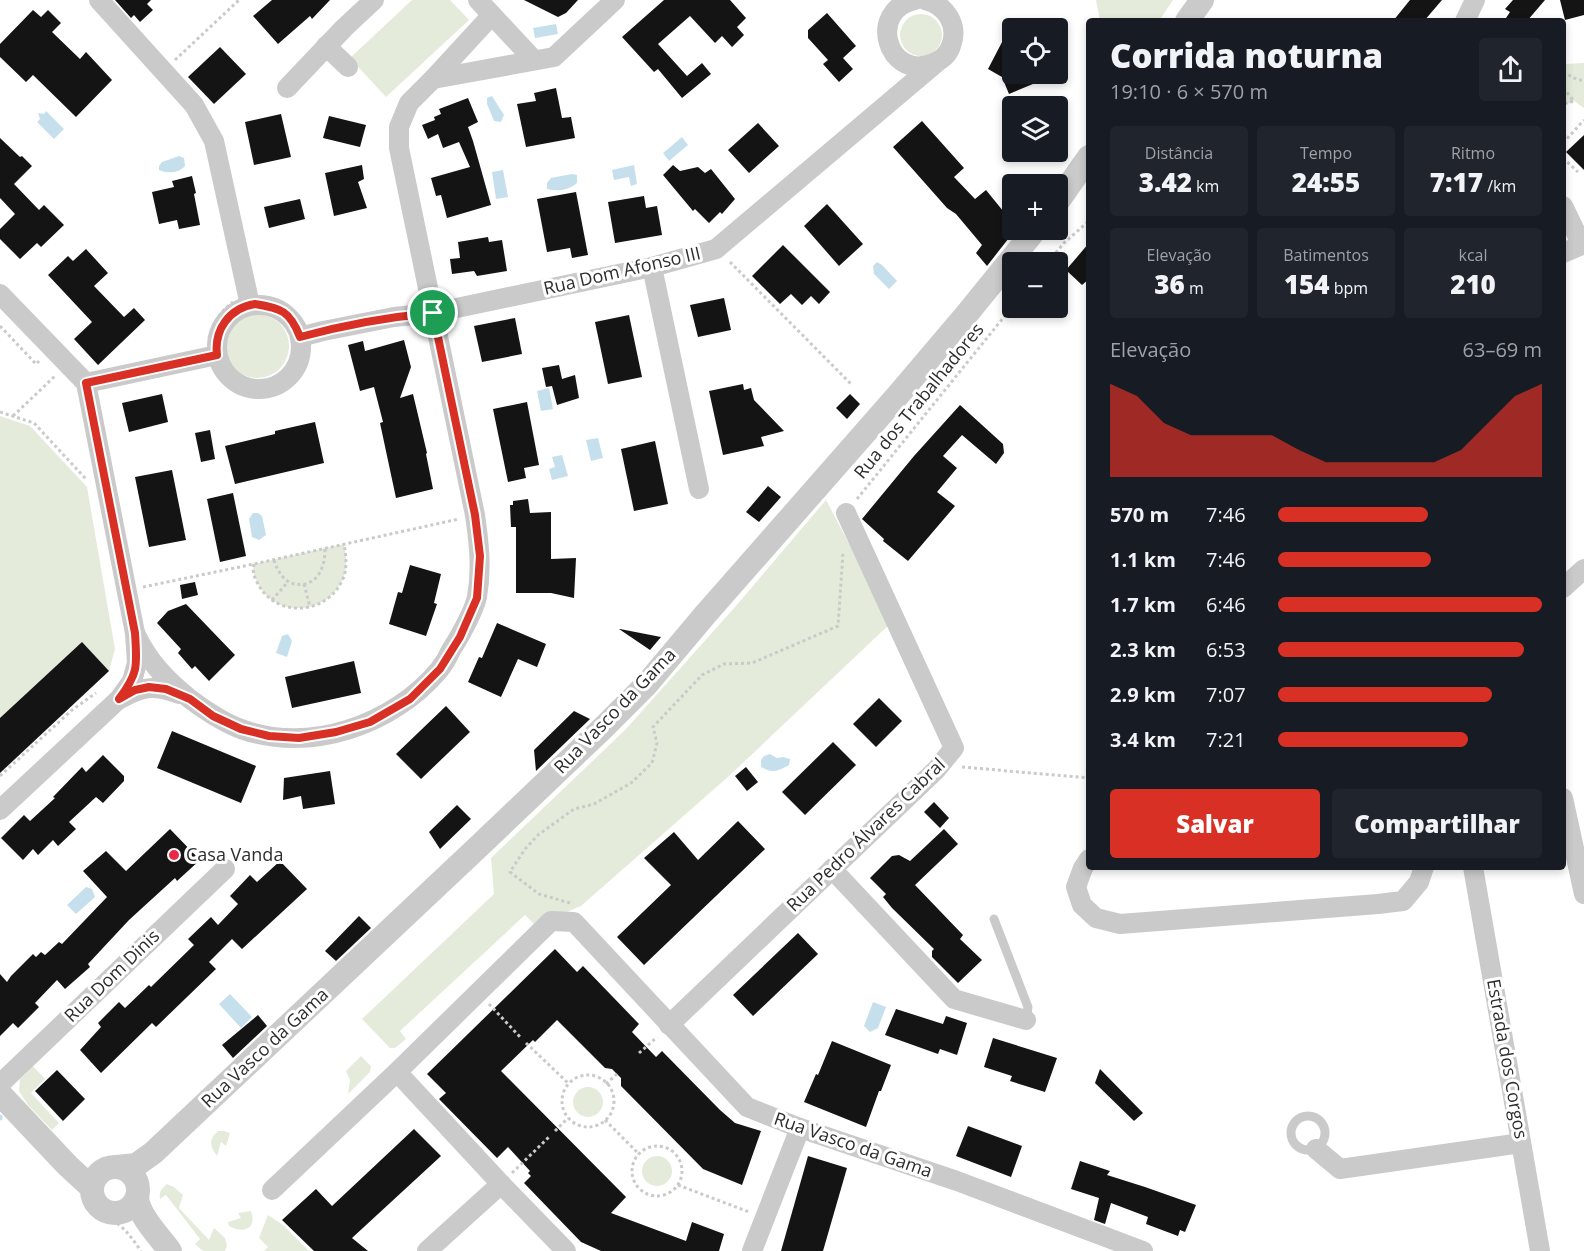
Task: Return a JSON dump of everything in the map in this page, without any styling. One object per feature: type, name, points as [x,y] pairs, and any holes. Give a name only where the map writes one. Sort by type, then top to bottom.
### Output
[{"type":"street","points":[[86,383],[216,347],[219,331],[227,318],[241,308],[243,300],[214,141],[194,105],[99,0]]},
{"type":"street","points":[[287,88],[344,28],[375,0]]},
{"type":"street","points":[[478,0],[534,60]]},
{"type":"street","points":[[915,0],[902,5],[893,12],[886,35],[889,47],[894,55],[904,63],[914,66],[936,63]]},
{"type":"street","name":"Rua Dom Afonso III","points":[[300,337],[394,317],[433,313],[652,267],[717,249],[945,55],[950,48],[953,26],[943,8],[925,0]]},
{"type":"street","points":[[1189,18],[1202,0]]},
{"type":"street","points":[[1466,18],[1475,0]]},
{"type":"street","points":[[433,79],[554,57],[614,1]]},
{"type":"street","points":[[135,633],[154,667],[171,684],[213,716],[241,729],[269,736],[299,738],[336,732],[370,722],[410,699],[440,669],[460,637],[477,598],[480,556],[475,515],[399,148],[399,127],[409,103],[492,15]]},
{"type":"street","points":[[326,46],[348,67]]},
{"type":"street","points":[[894,99],[909,75],[904,63]]},
{"type":"street","points":[[1068,187],[1086,161]]},
{"type":"street","points":[[1566,212],[1583,245],[1566,252]]},
{"type":"street","name":"Rua Vasco da Gama","points":[[153,1153],[477,848],[646,685],[914,377],[1027,240]]},
{"type":"street","points":[[652,267],[699,489]]},
{"type":"street","points":[[0,294],[86,383],[135,633],[137,663],[132,681],[119,699],[0,810]]},
{"type":"street","points":[[212,349],[223,370],[235,382],[259,389],[278,385],[290,376],[298,364],[301,350],[300,337],[296,326],[286,314],[274,307],[243,300]]},
{"type":"street","name":"Rua Pedro Álvares Cabral","points":[[669,1025],[936,770],[954,748],[846,513]]},
{"type":"street","points":[[1566,585],[1584,570]]},
{"type":"street","points":[[119,699],[135,690],[149,687],[166,689],[190,699]]},
{"type":"street","points":[[1566,812],[1584,894]]},
{"type":"street","points":[[1086,864],[1076,887],[1082,905],[1096,918],[1120,924],[1403,901],[1419,882],[1423,870]]},
{"type":"street","name":"Rua Dom Dinis","points":[[0,1084],[225,869]]},
{"type":"street","points":[[832,869],[954,999],[1026,1020]]},
{"type":"street","name":"Estrada dos Corgos","points":[[1474,870],[1540,1251]]},
{"type":"street","name":"Rua Vasco da Gama","points":[[272,1190],[397,1072],[551,921],[574,922],[747,1107],[800,1128],[957,1181],[1136,1250]]},
{"type":"street","points":[[397,1072],[566,1251]]},
{"type":"street","points":[[0,1094],[68,1166],[79,1174],[105,1175],[125,1169],[131,1174],[138,1184],[138,1205],[142,1213],[170,1251]]},
{"type":"street","points":[[752,1251],[800,1128]]},
{"type":"street","points":[[1316,1149],[1340,1169],[1521,1143]]},
{"type":"street","points":[[152,1251],[130,1222],[103,1210],[92,1196],[105,1175],[136,1165],[153,1153]]},
{"type":"street","points":[[112,1214],[124,1212],[130,1208],[138,1194],[141,1171],[153,1153]]},
{"type":"street","points":[[427,1251],[501,1184]]},
{"type":"lane","points":[[994,919],[1028,1006],[1026,1020]]},
{"type":"path","points":[[163,71],[239,0]]},
{"type":"path","points":[[1566,74],[1578,80],[1584,80]]},
{"type":"path","points":[[1566,92],[1574,101],[1566,103]]},
{"type":"path","points":[[1566,139],[1584,120]]},
{"type":"path","points":[[1566,161],[1578,172]]},
{"type":"path","points":[[1056,252],[1086,224]]},
{"type":"path","points":[[725,256],[851,384]]},
{"type":"path","points":[[212,349],[214,322],[235,300],[243,300]]},
{"type":"path","name":"Rua dos Trabalhadores","points":[[846,513],[1003,318]]},
{"type":"path","points":[[0,326],[36,364],[41,359]]},
{"type":"path","points":[[13,416],[56,375]]},
{"type":"path","points":[[0,412],[34,423],[91,484],[89,473]]},
{"type":"path","points":[[126,590],[475,515]]},
{"type":"path","points":[[254,564],[252,569],[256,581],[262,591],[272,600],[288,608],[305,609],[328,599],[342,581],[345,571],[345,544]]},
{"type":"path","points":[[570,903],[539,894],[510,872],[525,849],[538,835],[574,809],[594,804],[631,783],[652,763],[657,743],[653,727],[702,675],[724,664],[752,663],[838,626],[844,547]]},
{"type":"path","points":[[274,560],[281,575],[288,582],[296,585],[304,584],[316,579],[325,559],[325,549]]},
{"type":"path","points":[[272,600],[288,582]]},
{"type":"path","points":[[304,584],[310,607]]},
{"type":"path","points":[[0,776],[72,710],[100,691]]},
{"type":"path","points":[[936,770],[968,766],[1086,778]]},
{"type":"path","points":[[477,992],[521,1038]]},
{"type":"path","points":[[639,1053],[669,1025]]},
{"type":"path","points":[[526,1043],[568,1084]]},
{"type":"path","points":[[606,1084],[617,1074]]},
{"type":"path","points":[[583,1076],[591,1076],[606,1084],[611,1090],[613,1107],[605,1120],[596,1126],[587,1127],[579,1126],[568,1118],[562,1107],[562,1099],[568,1084],[583,1076]]},
{"type":"path","points":[[555,1131],[568,1118]]},
{"type":"path","points":[[605,1120],[638,1153]]},
{"type":"path","points":[[501,1184],[550,1136]]},
{"type":"path","points":[[652,1145],[669,1148],[680,1160],[682,1168],[678,1185],[665,1195],[648,1195],[640,1191],[632,1177],[633,1160],[644,1148],[652,1145]]},
{"type":"path","points":[[678,1185],[751,1213]]},
{"type":"green space","points":[[412,0],[450,0],[469,20],[386,97],[350,58]]},
{"type":"green space","points":[[1096,0],[1173,0],[1161,18],[1099,18]]},
{"type":"green space","points":[[921,14],[929,15],[936,20],[941,27],[941,43],[936,50],[929,55],[921,56],[913,55],[906,50],[901,43],[900,35],[901,27],[906,20],[913,15]]},
{"type":"green space","points":[[1584,63],[1584,108],[1574,101],[1566,105],[1566,64]]},
{"type":"green space","points":[[251,314],[263,314],[280,323],[287,334],[289,346],[287,358],[280,369],[263,378],[251,378],[239,373],[230,364],[225,352],[225,340],[230,328],[239,319]]},
{"type":"green space","points":[[0,416],[30,426],[87,487],[115,649],[109,671],[0,773]]},
{"type":"green space","points":[[826,500],[891,623],[729,776],[581,906],[535,925],[525,915],[400,1031],[406,1039],[395,1048],[390,1048],[362,1019],[494,894],[491,858],[625,730],[735,607]]},
{"type":"green space","points":[[344,544],[346,567],[342,581],[334,593],[324,601],[312,606],[287,607],[275,602],[265,594],[254,576],[254,564]]},
{"type":"green space","points":[[361,1056],[371,1066],[370,1072],[348,1094],[350,1080],[346,1071]]},
{"type":"green space","points":[[33,1066],[45,1079],[31,1093],[59,1123],[52,1130],[28,1105],[19,1091],[20,1079]]},
{"type":"green space","points":[[588,1087],[599,1091],[603,1102],[599,1113],[588,1117],[577,1113],[573,1102],[577,1091]]},
{"type":"green space","points":[[218,1131],[230,1133],[226,1146],[221,1142],[217,1156],[211,1143]]},
{"type":"green space","points":[[657,1156],[668,1160],[672,1171],[668,1182],[657,1186],[646,1182],[642,1171],[646,1160]]},
{"type":"green space","points":[[167,1184],[183,1195],[179,1208],[209,1240],[214,1228],[225,1238],[227,1246],[225,1251],[203,1251],[195,1244],[200,1239],[166,1195],[160,1199],[161,1191]]},
{"type":"green space","points":[[251,1211],[251,1226],[240,1230],[229,1226],[228,1222],[241,1218],[238,1213]]},
{"type":"green space","points":[[268,1215],[283,1225],[309,1251],[264,1251],[268,1247],[259,1238]]},
{"type":"water","points":[[556,24],[558,34],[535,38],[533,28]]},
{"type":"water","points":[[492,96],[504,115],[501,122],[494,121],[487,104],[487,98]]},
{"type":"water","points":[[46,111],[64,129],[54,139],[37,122],[40,119],[38,113],[44,114]]},
{"type":"water","points":[[682,137],[688,145],[669,161],[663,153]]},
{"type":"water","points":[[179,156],[184,158],[185,166],[180,170],[166,172],[159,170],[162,162]]},
{"type":"water","points":[[634,165],[637,184],[631,186],[629,177],[614,180],[612,170]]},
{"type":"water","points":[[503,170],[508,197],[496,199],[492,172]]},
{"type":"water","points":[[577,175],[577,183],[574,185],[563,190],[547,189],[547,183],[551,178]]},
{"type":"water","points":[[877,262],[897,281],[889,289],[874,274],[873,266]]},
{"type":"water","points":[[549,388],[553,409],[541,411],[537,391]]},
{"type":"water","points":[[598,438],[603,458],[591,461],[586,440]]},
{"type":"water","points":[[562,455],[568,476],[552,480],[549,469],[555,467],[552,457]]},
{"type":"water","points":[[253,513],[262,516],[266,535],[259,540],[252,537],[249,519]]},
{"type":"water","points":[[288,634],[292,641],[287,657],[276,653],[282,636]]},
{"type":"water","points":[[770,754],[777,758],[790,759],[789,765],[775,771],[761,767],[761,760]]},
{"type":"water","points":[[86,887],[92,889],[95,897],[76,914],[67,905]]},
{"type":"water","points":[[230,994],[252,1017],[241,1028],[219,1004]]},
{"type":"water","points":[[873,1002],[886,1007],[878,1028],[870,1032],[864,1026]]},
{"type":"building","points":[[115,0],[151,0],[147,4],[153,10],[140,22],[134,15],[131,18]]},
{"type":"building","points":[[272,0],[330,0],[312,19],[310,16],[278,44],[253,16]]},
{"type":"building","points":[[524,0],[578,0],[566,13],[558,17]]},
{"type":"building","points":[[664,0],[730,0],[746,18],[737,27],[744,35],[732,47],[722,36],[715,43],[690,16],[658,44],[687,76],[702,63],[711,74],[682,98],[658,69],[654,72],[622,37]]},
{"type":"building","points":[[1410,0],[1442,0],[1427,18],[1395,18]]},
{"type":"building","points":[[1513,0],[1545,0],[1530,18],[1506,18],[1510,12],[1505,9]]},
{"type":"building","points":[[1560,0],[1584,0],[1584,15],[1566,20]]},
{"type":"building","points":[[33,10],[41,17],[48,10],[61,23],[52,32],[80,59],[86,52],[112,80],[76,117],[33,75],[26,82],[0,57],[0,44]]},
{"type":"building","points":[[827,13],[856,46],[843,58],[853,69],[839,82],[823,64],[828,60],[808,38],[808,30]]},
{"type":"building","points":[[1002,42],[1002,77],[988,69]]},
{"type":"building","points":[[220,47],[246,74],[214,104],[188,77]]},
{"type":"building","points":[[1005,84],[1033,84],[1009,94]]},
{"type":"building","points":[[556,88],[562,118],[571,117],[575,138],[526,147],[517,104],[536,101],[534,93]]},
{"type":"building","points":[[468,98],[478,122],[468,127],[491,205],[447,218],[441,195],[436,196],[431,178],[470,167],[459,142],[443,148],[438,134],[428,139],[422,125],[435,120],[434,117],[441,114],[439,109]]},
{"type":"building","points":[[281,114],[291,157],[254,165],[245,122]]},
{"type":"building","points":[[329,116],[366,125],[360,147],[323,138]]},
{"type":"building","points":[[922,121],[964,168],[954,177],[975,199],[986,190],[1002,210],[1002,240],[1007,240],[987,266],[976,253],[982,245],[893,147]]},
{"type":"building","points":[[758,123],[779,146],[749,173],[728,150]]},
{"type":"building","points":[[1584,135],[1584,170],[1566,152]]},
{"type":"building","points":[[0,138],[32,166],[14,184],[39,210],[44,205],[64,225],[41,247],[37,243],[20,259],[0,239],[0,229],[15,214],[0,198]]},
{"type":"building","points":[[362,165],[364,179],[358,182],[367,208],[334,216],[325,173]]},
{"type":"building","points":[[673,165],[680,171],[698,167],[705,173],[711,169],[735,199],[722,214],[720,212],[709,223],[695,209],[693,211],[663,175]]},
{"type":"building","points":[[192,176],[200,225],[179,229],[177,220],[159,224],[152,192],[174,187],[172,181]]},
{"type":"building","points":[[576,192],[588,255],[572,258],[570,248],[547,252],[537,199]]},
{"type":"building","points":[[644,196],[646,208],[657,206],[662,235],[615,243],[608,202]]},
{"type":"building","points":[[300,199],[305,219],[269,228],[264,207]]},
{"type":"building","points":[[827,204],[863,244],[839,266],[804,226]]},
{"type":"building","points":[[488,237],[489,242],[502,240],[507,271],[477,276],[474,271],[452,274],[450,259],[460,258],[458,242]]},
{"type":"building","points":[[783,245],[830,292],[819,304],[811,296],[802,305],[791,294],[780,304],[752,276]]},
{"type":"building","points":[[1086,247],[1086,282],[1082,285],[1068,272],[1068,268]]},
{"type":"building","points":[[86,249],[108,273],[94,286],[124,317],[134,308],[145,320],[98,365],[74,339],[92,322],[48,275],[68,256],[73,261]]},
{"type":"building","points":[[724,298],[731,330],[698,337],[690,305]]},
{"type":"building","points":[[629,315],[642,377],[608,384],[595,322]]},
{"type":"building","points":[[515,318],[522,354],[482,362],[474,326]]},
{"type":"building","points":[[404,340],[411,367],[400,398],[413,394],[433,489],[396,498],[380,423],[383,422],[374,387],[360,391],[348,345],[363,341],[365,351]]},
{"type":"building","points":[[559,365],[562,379],[575,375],[579,398],[557,405],[552,386],[546,387],[542,368]]},
{"type":"building","points":[[743,384],[744,390],[751,388],[754,400],[784,431],[761,437],[764,446],[723,455],[709,391]]},
{"type":"building","points":[[162,394],[168,422],[129,432],[122,403]]},
{"type":"building","points":[[850,394],[860,404],[847,419],[836,408]]},
{"type":"building","points":[[527,402],[539,465],[524,468],[526,478],[508,482],[493,409]]},
{"type":"building","points":[[960,405],[1003,444],[1004,453],[996,464],[962,435],[943,456],[957,468],[937,492],[955,506],[908,561],[883,541],[884,539],[862,519]]},
{"type":"building","points":[[315,422],[324,463],[235,484],[225,446]]},
{"type":"building","points":[[210,430],[215,459],[201,462],[195,433]]},
{"type":"building","points":[[655,441],[668,504],[634,511],[621,449]]},
{"type":"building","points":[[172,470],[186,540],[149,547],[135,477]]},
{"type":"building","points":[[768,486],[781,497],[759,522],[746,512]]},
{"type":"building","points":[[233,493],[246,556],[220,562],[207,499]]},
{"type":"building","points":[[528,499],[530,513],[551,512],[551,559],[576,558],[574,598],[551,593],[516,593],[516,527],[511,527],[510,505],[513,505],[513,501]]},
{"type":"building","points":[[410,565],[441,574],[434,603],[437,604],[426,636],[389,624],[398,592],[402,593]]},
{"type":"building","points":[[195,582],[198,595],[182,599],[180,585]]},
{"type":"building","points":[[186,604],[235,655],[209,681],[195,666],[192,669],[178,653],[181,649],[157,623],[168,611]]},
{"type":"building","points":[[497,623],[546,644],[537,667],[518,659],[501,697],[468,682],[479,657],[482,658]]},
{"type":"building","points":[[620,629],[661,637],[650,650]]},
{"type":"building","points":[[82,642],[109,671],[0,773],[0,718]]},
{"type":"building","points":[[354,661],[361,693],[292,708],[285,677]]},
{"type":"building","points":[[879,698],[902,721],[876,747],[853,724]]},
{"type":"building","points":[[446,706],[470,732],[421,779],[396,754]]},
{"type":"building","points":[[574,711],[590,719],[536,771],[534,750]]},
{"type":"building","points":[[172,731],[256,766],[241,803],[157,768]]},
{"type":"building","points":[[833,742],[856,765],[805,815],[782,792]]},
{"type":"building","points":[[103,755],[124,776],[124,781],[103,803],[96,797],[69,822],[76,829],[58,846],[53,840],[38,855],[33,849],[23,860],[1,838],[24,815],[30,821],[55,798],[53,797],[82,767],[86,772]]},
{"type":"building","points":[[746,767],[758,782],[747,791],[735,776]]},
{"type":"building","points":[[330,771],[335,804],[303,809],[301,796],[283,800],[284,778]]},
{"type":"building","points":[[934,802],[949,818],[940,828],[924,812]]},
{"type":"building","points":[[457,805],[471,819],[440,849],[429,832]]},
{"type":"building","points":[[738,821],[765,849],[644,965],[617,937],[671,885],[644,858],[674,832],[698,860]]},
{"type":"building","points":[[170,829],[200,860],[177,881],[175,878],[129,920],[88,964],[90,967],[65,989],[57,980],[35,1003],[39,1007],[18,1028],[13,1023],[0,1036],[0,974],[7,982],[33,954],[36,957],[41,952],[45,955],[59,942],[62,944],[107,897],[83,871],[106,851],[126,871]]},
{"type":"building","points":[[944,829],[958,844],[915,885],[963,935],[960,939],[982,960],[958,983],[932,957],[934,949],[892,908],[883,897],[886,894],[870,878],[892,856],[899,855],[910,861]]},
{"type":"building","points":[[280,861],[307,889],[242,949],[232,939],[209,962],[216,969],[156,1027],[152,1023],[101,1073],[80,1050],[101,1027],[98,1023],[119,1002],[125,1008],[149,985],[151,987],[194,945],[188,939],[211,917],[218,925],[238,904],[230,896],[250,875],[257,882]]},
{"type":"building","points":[[359,916],[371,928],[336,961],[325,951]]},
{"type":"building","points":[[798,933],[818,954],[753,1016],[733,995]]},
{"type":"building","points":[[555,949],[577,972],[583,966],[639,1024],[632,1032],[656,1057],[662,1051],[735,1123],[761,1131],[742,1185],[703,1169],[621,1086],[621,1078],[612,1069],[605,1068],[557,1020],[501,1071],[626,1197],[611,1213],[686,1241],[692,1222],[724,1234],[719,1251],[601,1251],[581,1242],[524,1183],[531,1176],[528,1173],[530,1171],[508,1147],[497,1158],[439,1099],[446,1093],[427,1074]]},
{"type":"building","points":[[896,1009],[943,1024],[946,1016],[967,1023],[957,1055],[940,1049],[938,1054],[885,1035]]},
{"type":"building","points":[[258,1015],[267,1026],[233,1058],[222,1045]]},
{"type":"building","points":[[993,1038],[1057,1058],[1045,1092],[1010,1081],[1012,1076],[984,1067]]},
{"type":"building","points":[[832,1041],[891,1065],[866,1127],[804,1102]]},
{"type":"building","points":[[1100,1069],[1143,1113],[1134,1121],[1095,1083]]},
{"type":"building","points":[[57,1070],[85,1099],[63,1121],[35,1091]]},
{"type":"building","points":[[968,1126],[1022,1146],[1011,1177],[956,1156]]},
{"type":"building","points":[[414,1129],[441,1156],[352,1238],[368,1251],[314,1251],[282,1220],[316,1189],[332,1206]]},
{"type":"building","points":[[808,1156],[847,1168],[823,1251],[781,1251]]},
{"type":"building","points":[[1080,1161],[1110,1171],[1107,1175],[1196,1205],[1185,1232],[1180,1230],[1178,1236],[1146,1224],[1148,1217],[1111,1203],[1105,1224],[1094,1220],[1099,1198],[1071,1189]]},
{"type":"place","name":"Casa Vanda","points":[[174,855]]},
{"type":"route","points":[[250,305],[274,307],[286,314],[296,326],[300,337],[394,317],[433,313],[475,515],[480,556],[477,598],[460,637],[440,669],[410,699],[370,722],[336,732],[299,738],[269,736],[241,729],[213,716],[190,699],[166,689],[149,687],[135,690],[119,699],[132,681],[137,663],[135,633],[86,383],[217,355],[219,331],[227,318],[241,308],[250,305]]}]
